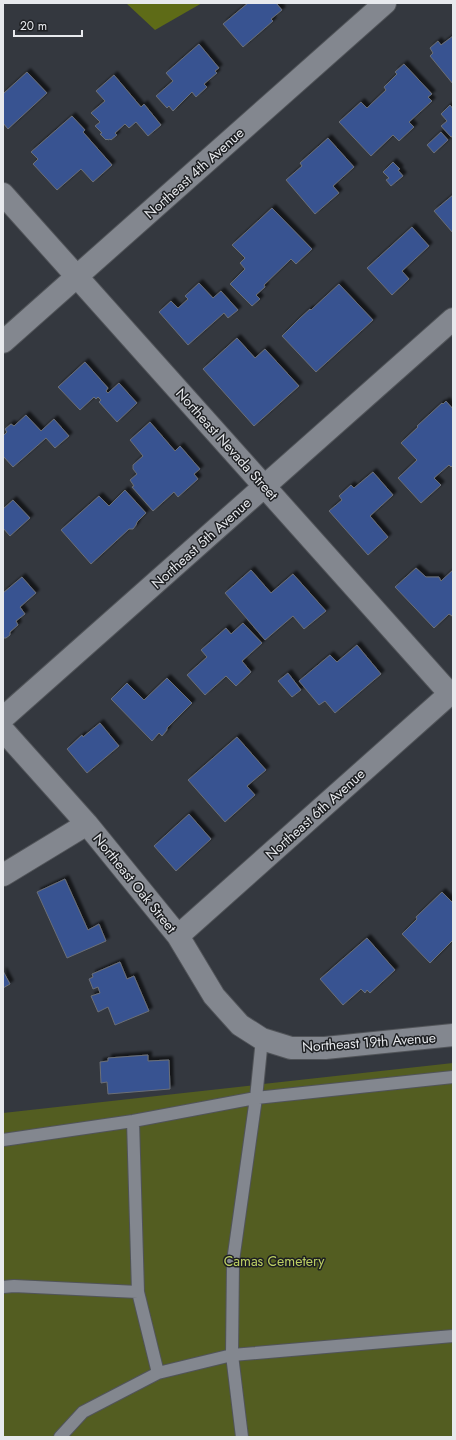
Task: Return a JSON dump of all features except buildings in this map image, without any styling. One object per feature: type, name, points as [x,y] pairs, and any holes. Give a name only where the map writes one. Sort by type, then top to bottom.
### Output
[{"type":"street","name":"Northeast 4th Avenue","points":[[3,342],[385,3]]},
{"type":"street","name":"Northeast Nevada Street","points":[[3,194],[264,486],[452,693]]},
{"type":"street","name":"Northeast 5th Avenue","points":[[3,718],[453,319]]},
{"type":"street","name":"Northeast 6th Avenue","points":[[178,936],[452,693]]},
{"type":"street","name":"Northeast Oak Street","points":[[3,730],[88,824],[178,936],[214,996],[240,1025],[262,1039]]},
{"type":"street","points":[[3,875],[88,824]]},
{"type":"street","name":"Northeast 19th Avenue","points":[[262,1039],[291,1048],[325,1048],[453,1035]]},
{"type":"lane","points":[[242,1437],[232,1355],[233,1261],[256,1098],[262,1039]]},
{"type":"lane","points":[[3,1140],[133,1121],[256,1098],[453,1077]]},
{"type":"lane","points":[[133,1121],[138,1292],[158,1373]]},
{"type":"lane","points":[[3,1287],[14,1286],[138,1292]]},
{"type":"lane","points":[[60,1437],[83,1412],[158,1373],[232,1355],[453,1336]]},
{"type":"green space","points":[[126,3],[202,3],[155,30]]},
{"type":"green space","name":"Camas Cemetery","points":[[453,1063],[453,1437],[3,1437],[3,1113]]}]
